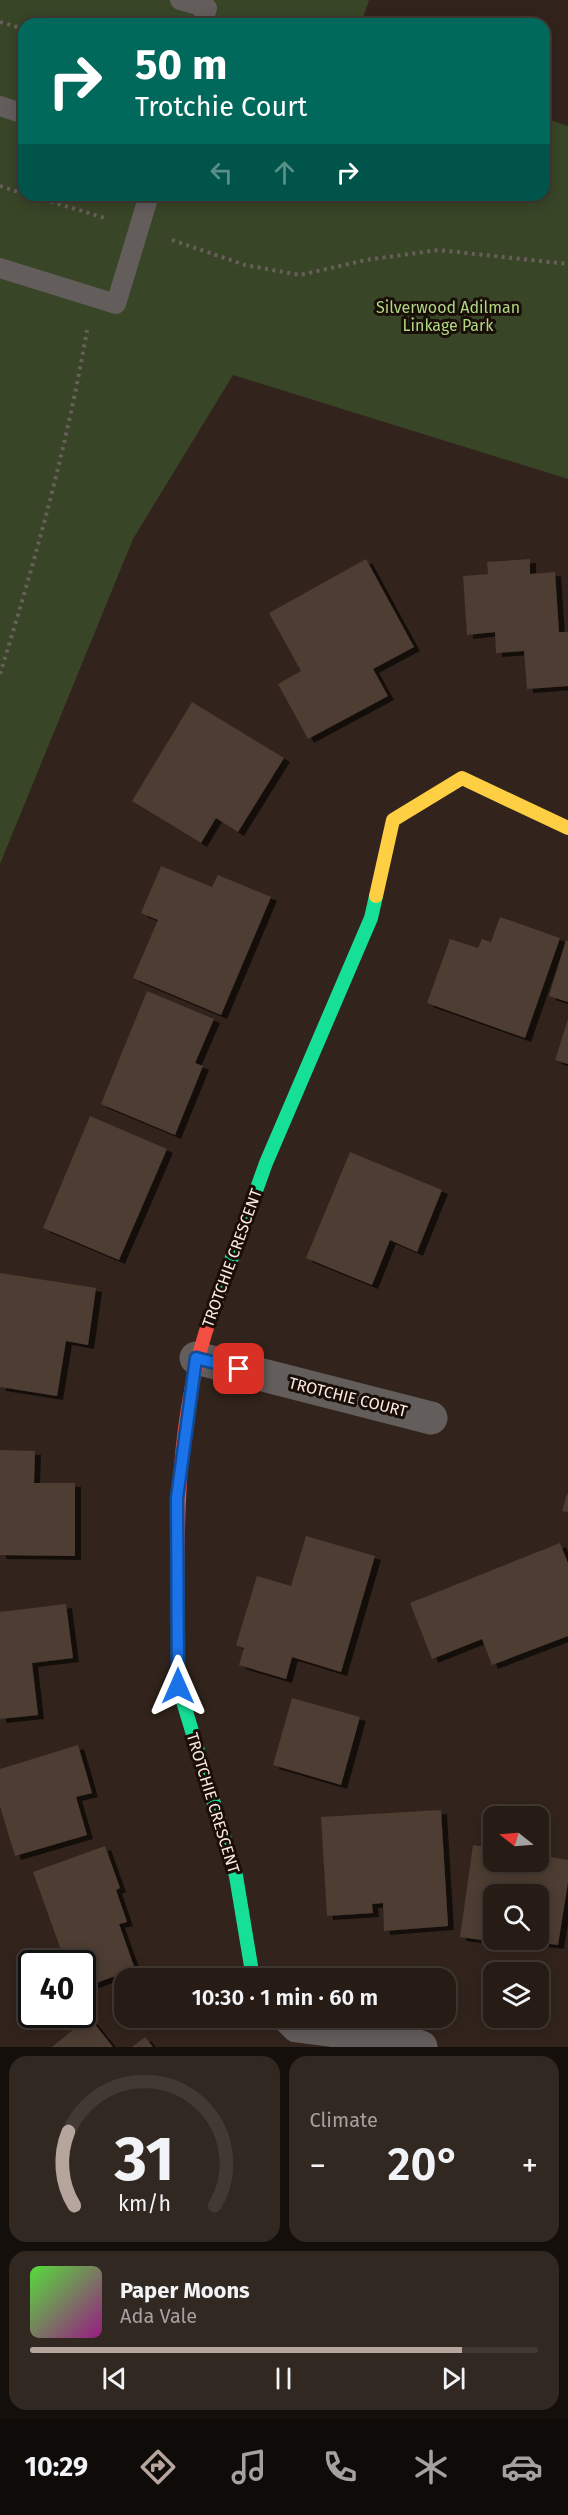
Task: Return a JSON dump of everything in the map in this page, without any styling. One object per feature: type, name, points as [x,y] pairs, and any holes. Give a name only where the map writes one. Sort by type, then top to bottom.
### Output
[{"type":"street","name":"TROTCHIE CRESCENT","points":[[251,1968],[236,1876],[178,1686],[177,1498],[196,1358],[266,1163],[371,918],[393,820],[462,778],[568,828]]},
{"type":"street","name":"TROTCHIE COURT","points":[[196,1358],[431,1418]]},
{"type":"street","points":[[313,2028],[392,2038],[421,2047]]},
{"type":"lane","points":[[180,0],[207,8],[204,18]]},
{"type":"lane","points":[[0,106],[18,112]]},
{"type":"lane","points":[[0,268],[116,304],[147,201]]},
{"type":"path","points":[[0,22],[18,27]]},
{"type":"path","points":[[0,186],[18,192]]},
{"type":"path","points":[[49,201],[139,228],[245,265],[300,275],[366,260],[438,250],[568,264]]},
{"type":"path","points":[[0,674],[24,597],[75,402],[93,297]]},
{"type":"green space","name":"Silverwood Adilman Linkage Park","points":[[0,0],[369,0],[363,18],[18,18],[18,201],[550,201],[550,120],[568,126],[568,479],[233,375],[133,539],[0,864]]},
{"type":"building","points":[[366,559],[414,647],[373,669],[388,696],[308,739],[278,684],[301,671],[269,613]]},
{"type":"building","points":[[530,559],[530,574],[555,572],[559,632],[568,632],[568,686],[527,689],[524,651],[496,653],[495,632],[467,635],[463,576],[488,574],[487,562]]},
{"type":"building","points":[[192,702],[284,758],[238,832],[216,818],[201,843],[132,801]]},
{"type":"building","points":[[161,866],[212,887],[218,875],[271,897],[221,1015],[133,978],[158,920],[141,913]]},
{"type":"building","points":[[500,917],[560,938],[525,1038],[427,1003],[450,939],[478,948],[482,939],[491,942]]},
{"type":"building","points":[[566,940],[568,941],[568,1002],[549,996]]},
{"type":"building","points":[[147,991],[214,1019],[195,1063],[203,1066],[175,1135],[101,1104]]},
{"type":"building","points":[[568,1019],[568,1064],[555,1060]]},
{"type":"building","points":[[90,1116],[167,1149],[119,1260],[43,1228]]},
{"type":"building","points":[[350,1152],[442,1190],[417,1252],[390,1240],[372,1285],[306,1258]]},
{"type":"building","points":[[0,1273],[96,1288],[88,1345],[66,1341],[57,1396],[0,1387]]},
{"type":"building","points":[[0,1450],[35,1451],[34,1483],[75,1483],[75,1556],[0,1555]]},
{"type":"building","points":[[568,1494],[568,1512],[562,1511]]},
{"type":"building","points":[[306,1536],[375,1556],[341,1672],[292,1657],[286,1679],[239,1665],[244,1648],[236,1645],[257,1576],[291,1586]]},
{"type":"building","points":[[560,1543],[568,1563],[568,1636],[492,1665],[482,1639],[432,1659],[410,1603]]},
{"type":"building","points":[[66,1604],[73,1658],[32,1663],[38,1715],[0,1719],[0,1612]]},
{"type":"building","points":[[292,1698],[360,1717],[341,1785],[273,1765]]},
{"type":"building","points":[[78,1745],[92,1793],[76,1797],[87,1835],[15,1856],[0,1806],[0,1769]]},
{"type":"building","points":[[441,1810],[448,1926],[384,1931],[383,1903],[372,1904],[373,1913],[327,1916],[321,1817]]},
{"type":"building","points":[[473,1845],[483,1846],[483,1872],[549,1872],[549,1857],[568,1860],[568,1882],[558,1945],[549,1944],[549,1884],[483,1884],[483,1940],[460,1937]]},
{"type":"building","points":[[105,1846],[120,1888],[116,1890],[127,1922],[119,1924],[135,1968],[114,1968],[114,1977],[96,1983],[96,1950],[61,1950],[33,1872]]},
{"type":"building","points":[[96,2026],[113,2047],[52,2047],[75,2028],[96,2028]]},
{"type":"building","points":[[145,2037],[153,2047],[132,2047]]},
{"type":"traffic: fast","points":[[211,1316],[266,1163],[371,918],[376,896]]},
{"type":"traffic: fast","points":[[178,1632],[178,1685],[236,1876],[251,1968]]},
{"type":"traffic: slow","points":[[376,896],[393,820],[462,778],[568,828]]},
{"type":"traffic: jam","points":[[178,1632],[179,1512],[184,1432],[199,1354],[211,1316]]},
{"type":"route","points":[[178,1686],[177,1498],[196,1358],[239,1369]]}]
